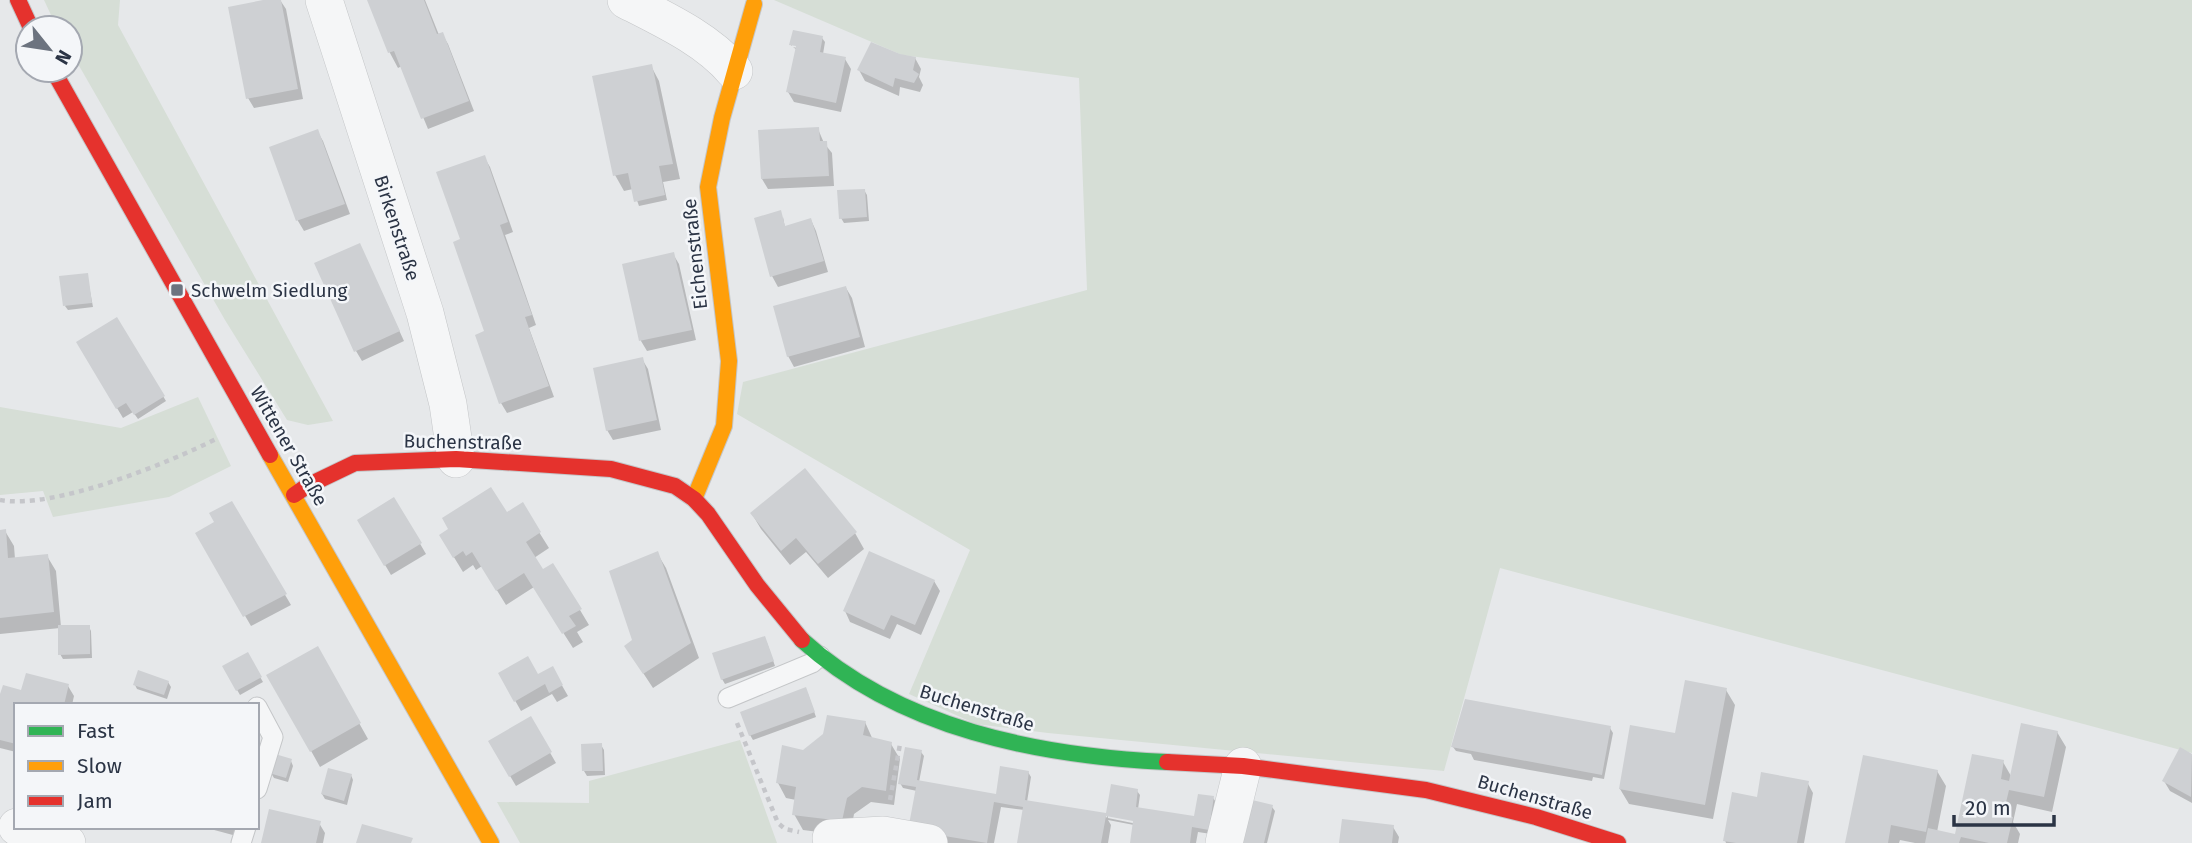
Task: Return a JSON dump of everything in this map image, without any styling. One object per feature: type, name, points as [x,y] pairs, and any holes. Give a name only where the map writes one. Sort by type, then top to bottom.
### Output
[{"type":"street","name":"Birkenstraße","points":[[324,0],[425,313],[448,404],[456,459]]},
{"type":"street","points":[[626,0],[665,19],[722,57],[734,71]]},
{"type":"street","name":"Eichenstraße","points":[[694,499],[724,426],[729,361],[708,187],[734,71],[754,4]]},
{"type":"street","name":"Wittener Straße","points":[[61,84],[491,843]]},
{"type":"street","name":"Buchenstraße","points":[[294,495],[355,463],[456,459],[611,469],[675,486],[694,499],[708,514],[757,585],[794,632],[820,656],[858,683],[905,708],[997,739],[1061,752],[1140,761],[1243,766],[1426,790],[1535,817],[1618,843]]},
{"type":"street","points":[[1224,843],[1243,766]]},
{"type":"street","points":[[22,829],[67,843]]},
{"type":"street","points":[[831,838],[883,835],[929,843]]},
{"type":"lane","points":[[728,698],[812,663],[820,656]]},
{"type":"lane","points":[[259,711],[273,737],[259,782]]},
{"type":"path","points":[[0,500],[46,500],[127,476],[213,441],[250,422]]},
{"type":"path","points":[[728,698],[778,823],[790,830],[831,838]]},
{"type":"path","points":[[896,768],[900,742]]},
{"type":"shaded area","points":[[44,0],[120,0],[118,25],[333,421],[308,425],[287,420],[225,320],[84,74],[84,14],[50,14]]},
{"type":"shaded area","points":[[774,0],[2192,0],[2192,753],[1500,568],[1444,771],[976,724],[909,694],[970,550],[737,414],[743,382],[1087,290],[1079,78],[902,55]]},
{"type":"shaded area","points":[[198,397],[231,466],[169,497],[53,517],[43,491],[0,495],[0,407],[121,428]]},
{"type":"shaded area","points":[[740,740],[777,843],[520,843],[497,802],[589,803],[589,781]]},
{"type":"building","points":[[263,0],[281,0],[298,89],[246,99],[228,7]]},
{"type":"building","points":[[367,0],[424,0],[437,34],[443,32],[469,101],[421,119],[394,51],[388,53]]},
{"type":"building","points":[[793,30],[823,36],[820,52],[846,57],[836,103],[786,92],[796,46],[789,45]]},
{"type":"building","points":[[871,42],[900,54],[916,57],[913,70],[919,74],[914,83],[895,78],[893,87],[857,70]]},
{"type":"building","points":[[652,64],[673,164],[659,166],[665,195],[634,202],[628,173],[613,176],[592,76]]},
{"type":"building","points":[[819,127],[820,141],[827,141],[829,176],[761,179],[758,130]]},
{"type":"building","points":[[318,129],[345,204],[296,221],[269,147]]},
{"type":"building","points":[[485,155],[508,222],[500,225],[532,315],[525,317],[549,386],[499,404],[475,335],[484,331],[453,242],[460,239],[436,172]]},
{"type":"building","points":[[865,189],[867,217],[839,219],[837,190]]},
{"type":"building","points":[[781,210],[785,226],[811,218],[824,261],[770,277],[754,218]]},
{"type":"building","points":[[360,243],[400,331],[354,352],[314,263]]},
{"type":"building","points":[[674,252],[692,330],[639,341],[622,264]]},
{"type":"building","points":[[88,273],[92,303],[63,306],[59,276]]},
{"type":"building","points":[[846,286],[860,337],[787,357],[773,306]]},
{"type":"building","points":[[117,317],[165,396],[134,415],[126,403],[116,409],[76,342]]},
{"type":"building","points":[[643,357],[657,420],[606,431],[593,368]]},
{"type":"building","points":[[805,468],[857,532],[818,564],[796,538],[781,551],[750,513]]},
{"type":"building","points":[[491,487],[507,512],[523,502],[541,532],[526,542],[543,569],[553,563],[582,609],[569,616],[576,626],[562,634],[524,573],[496,591],[472,552],[466,556],[463,551],[453,558],[439,535],[448,529],[442,518]]},
{"type":"building","points":[[394,497],[422,543],[384,566],[357,520]]},
{"type":"building","points":[[232,501],[287,594],[243,617],[195,533],[214,522],[209,513]]},
{"type":"building","points":[[6,529],[8,558],[48,554],[54,612],[0,618],[0,530]]},
{"type":"building","points":[[658,551],[691,643],[643,674],[624,646],[632,640],[609,571]]},
{"type":"building","points":[[869,551],[935,580],[915,625],[891,615],[884,630],[843,611]]},
{"type":"building","points":[[58,625],[90,625],[90,654],[58,655]]},
{"type":"building","points":[[765,636],[774,661],[721,680],[712,653]]},
{"type":"building","points":[[318,646],[361,723],[310,752],[266,675]]},
{"type":"building","points":[[248,652],[262,677],[236,691],[222,666]]},
{"type":"building","points":[[528,656],[538,674],[553,666],[563,685],[549,693],[545,684],[514,702],[498,673]]},
{"type":"building","points":[[138,670],[169,681],[164,695],[133,685]]},
{"type":"building","points":[[26,673],[69,684],[64,703],[14,703],[14,744],[0,740],[0,694],[3,685],[21,690]]},
{"type":"building","points":[[1685,680],[1727,688],[1705,805],[1619,789],[1630,725],[1675,733]]},
{"type":"building","points":[[806,687],[815,712],[749,736],[740,712]]},
{"type":"building","points":[[1465,699],[1611,726],[1602,775],[1451,747]]},
{"type":"building","points":[[827,715],[866,721],[863,735],[892,742],[886,791],[862,787],[847,798],[842,821],[792,815],[796,787],[776,783],[782,745],[803,750],[823,734]]},
{"type":"building","points":[[531,716],[552,752],[509,777],[488,741]]},
{"type":"building","points":[[2021,723],[2058,731],[2044,797],[2009,790],[2003,815],[2013,817],[2007,843],[1989,843],[1961,837],[1959,843],[1925,843],[1928,828],[1955,834],[1972,754],[2004,760],[2001,779],[2009,781]]},
{"type":"building","points":[[602,743],[603,771],[582,771],[581,744]]},
{"type":"building","points":[[905,747],[922,750],[917,780],[996,794],[1000,766],[1029,771],[1025,800],[1106,813],[1111,784],[1138,789],[1136,807],[1194,816],[1198,794],[1214,796],[1209,830],[1192,827],[1190,843],[1130,843],[1133,821],[1106,816],[1101,843],[1017,843],[1023,807],[994,802],[987,843],[908,830],[916,787],[898,784]]},
{"type":"building","points":[[2180,747],[2192,754],[2191,797],[2162,781]]},
{"type":"building","points":[[275,754],[292,759],[286,778],[269,773]]},
{"type":"building","points":[[1863,755],[1938,770],[1926,832],[1891,825],[1888,843],[1845,843]]},
{"type":"building","points":[[328,768],[352,774],[344,801],[321,794]]},
{"type":"building","points":[[1761,772],[1809,781],[1797,843],[1723,841],[1732,792],[1757,797]]},
{"type":"building","points":[[1248,799],[1273,805],[1264,843],[1237,843]]},
{"type":"building","points":[[269,809],[321,821],[316,843],[261,843]]},
{"type":"building","points":[[1342,819],[1394,825],[1392,843],[1339,843]]},
{"type":"building","points":[[362,824],[413,838],[411,843],[356,843]]},
{"type":"traffic: fast","points":[[802,640],[841,671],[882,696],[973,732],[1070,753],[1167,762]]},
{"type":"traffic: slow","points":[[694,499],[724,426],[729,361],[708,187],[722,118],[754,4]]},
{"type":"traffic: slow","points":[[270,455],[491,843]]},
{"type":"traffic: jam","points":[[18,0],[24,14]]},
{"type":"traffic: jam","points":[[61,84],[270,455]]},
{"type":"traffic: jam","points":[[294,495],[355,463],[456,459],[611,469],[675,486],[694,499],[708,514],[757,585],[802,640]]},
{"type":"traffic: jam","points":[[1167,762],[1243,766],[1426,790],[1536,817],[1618,843]]},
{"type":"place","name":"Schwelm Siedlung","points":[[177,290]]}]
